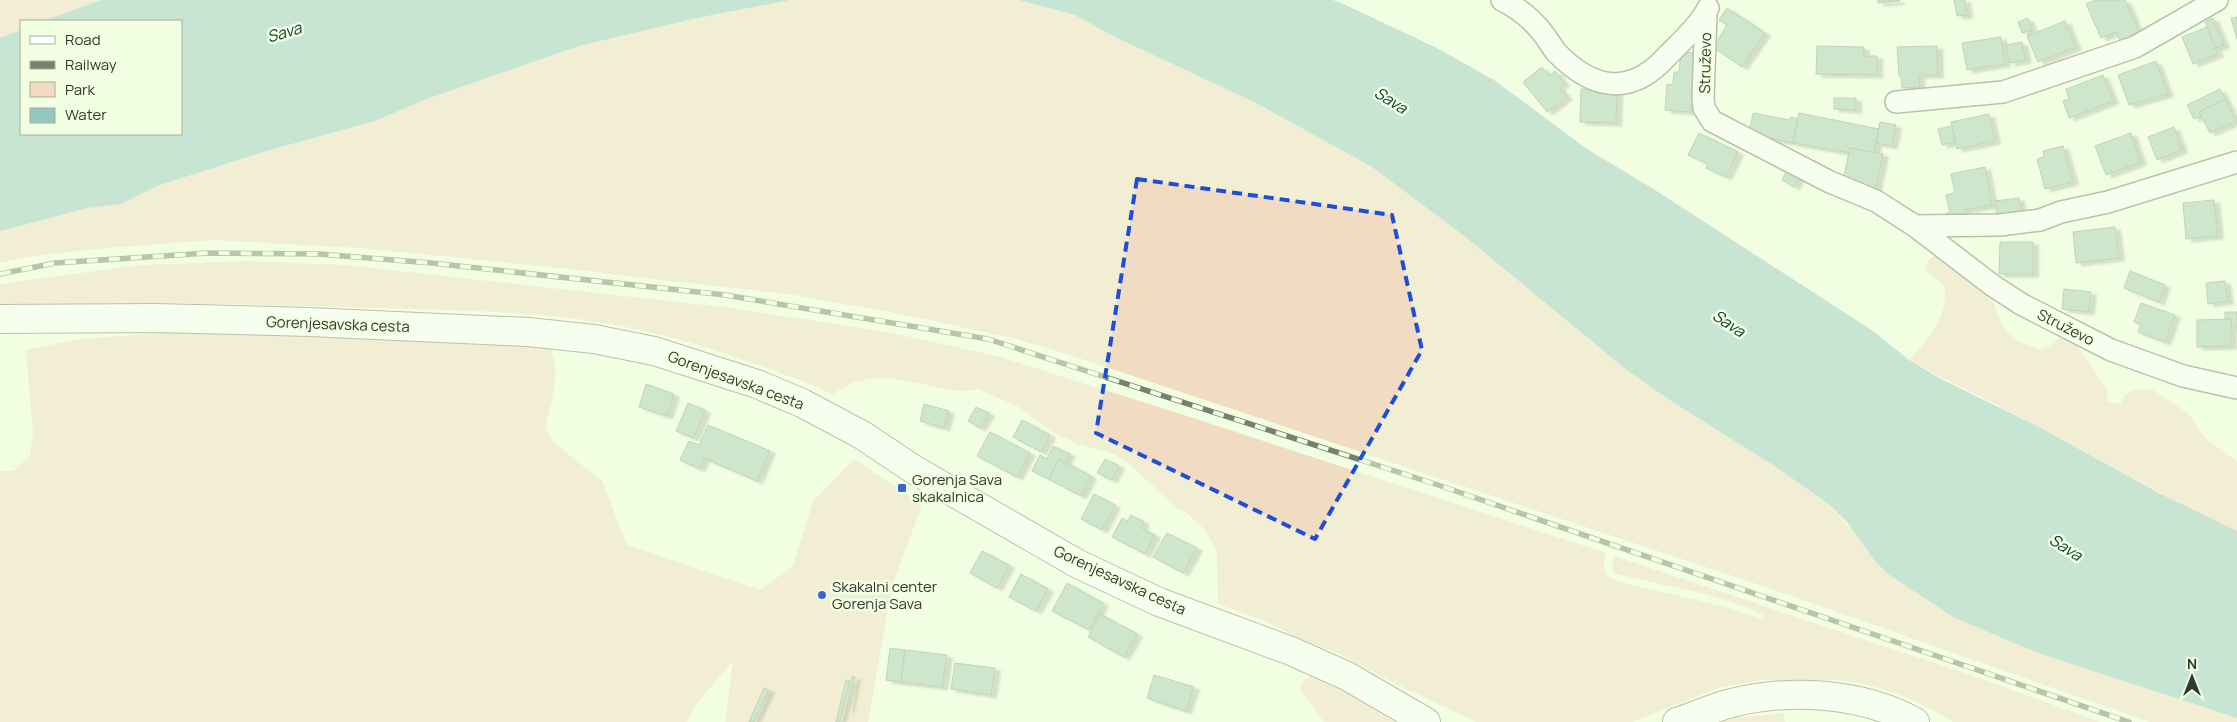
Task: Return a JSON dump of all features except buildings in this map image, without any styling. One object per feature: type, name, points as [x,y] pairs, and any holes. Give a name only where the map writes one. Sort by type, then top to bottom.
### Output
[{"type":"street","name":"Struževo","points":[[1502,0],[1520,9],[1541,31],[1556,51],[1574,68],[1595,82],[1618,84],[1635,82],[1659,66],[1708,6]]},
{"type":"street","points":[[1896,102],[2003,92],[2135,47],[2217,0]]},
{"type":"street","name":"Struževo","points":[[1708,6],[1703,98],[1704,108],[1712,121],[1830,182],[1876,201],[1915,226],[1992,285],[2022,304],[2111,350],[2183,376],[2237,388]]},
{"type":"street","points":[[1915,226],[2000,226],[2040,220],[2061,212],[2108,202],[2237,162]]},
{"type":"street","name":"Gorenjesavska cesta","points":[[0,319],[154,318],[290,321],[528,332],[594,339],[654,351],[757,384],[802,403],[854,431],[914,469],[1078,564],[1159,602],[1291,651],[1347,676],[1426,722]]},
{"type":"street","points":[[1677,722],[1729,704],[1778,696],[1825,696],[1859,700],[1915,722]]},
{"type":"highlighted area","points":[[1137,179],[1392,215],[1422,350],[1315,539],[1096,433]]},
{"type":"green space","points":[[0,0],[101,0],[46,20],[20,20],[20,30],[0,38]]},
{"type":"green space","points":[[790,0],[1019,0],[1075,15],[1115,37],[1258,104],[1372,167],[1463,235],[1628,371],[1674,403],[1776,467],[1830,505],[1859,538],[1874,560],[2113,677],[2237,718],[2237,722],[2150,722],[1760,585],[1061,352],[1016,339],[906,315],[794,295],[542,266],[360,248],[214,240],[106,248],[32,256],[0,263],[0,231],[88,208],[121,204],[157,186],[263,152],[375,121],[424,100],[579,46],[697,18]]},
{"type":"green space","points":[[1934,256],[1943,256],[1989,290],[2000,320],[2007,332],[2018,341],[2038,349],[2049,346],[2063,335],[2075,342],[2107,390],[2107,402],[2120,404],[2125,395],[2137,389],[2153,390],[2188,413],[2205,438],[2237,462],[2237,531],[2164,495],[2045,430],[1909,360],[1936,326],[1944,307],[1944,286],[1925,270],[1927,262]]},
{"type":"green space","points":[[251,261],[345,265],[731,308],[887,332],[997,356],[1606,553],[1603,566],[1607,576],[1620,582],[1730,608],[1760,619],[1764,615],[1746,607],[1710,596],[1616,574],[1612,569],[1614,556],[1971,675],[2100,722],[1953,722],[1899,694],[1861,683],[1839,680],[1762,680],[1721,687],[1632,722],[1476,722],[1388,680],[1338,653],[1294,636],[1263,620],[1218,604],[1217,550],[1205,530],[1188,514],[1177,508],[1129,464],[1114,454],[1080,445],[1054,433],[1017,406],[978,389],[957,391],[909,381],[883,378],[859,381],[833,394],[740,358],[675,339],[610,324],[519,313],[129,303],[0,307],[0,284],[140,265]]},
{"type":"green space","points":[[191,331],[462,340],[550,347],[555,366],[555,376],[553,397],[545,427],[552,441],[602,481],[627,545],[760,590],[793,566],[813,501],[854,459],[922,505],[892,586],[868,722],[725,722],[733,661],[695,705],[687,722],[0,722],[0,471],[13,471],[30,456],[33,433],[26,350],[81,339]]},
{"type":"green space","points":[[1310,675],[1355,697],[1394,722],[1324,722],[1299,688]]},
{"type":"green space","points":[[1784,713],[1785,722],[1721,722],[1742,717]]},
{"type":"water","name":"Sava","points":[[101,0],[790,0],[697,18],[579,46],[424,100],[375,121],[263,152],[157,186],[121,204],[88,208],[0,231],[0,38],[20,30],[20,135],[182,135],[182,20],[46,20]]},
{"type":"water","name":"Sava","points":[[1019,0],[1333,0],[1435,47],[1494,80],[1587,149],[1655,190],[1873,331],[1909,360],[1941,379],[2043,429],[2159,493],[2237,531],[2237,718],[2038,653],[1953,617],[1888,574],[1874,560],[1847,522],[1830,505],[1776,467],[1674,403],[1628,371],[1463,235],[1372,167],[1258,104],[1115,37],[1075,15]]},
{"type":"railway","points":[[0,274],[55,263],[208,253],[319,254],[431,263],[725,295],[988,339],[1438,485],[2129,722]]},
{"type":"place","name":"Gorenja Sava skakalnica","points":[[902,488]]},
{"type":"place","name":"Skakalni center Gorenja Sava","points":[[822,595]]}]
